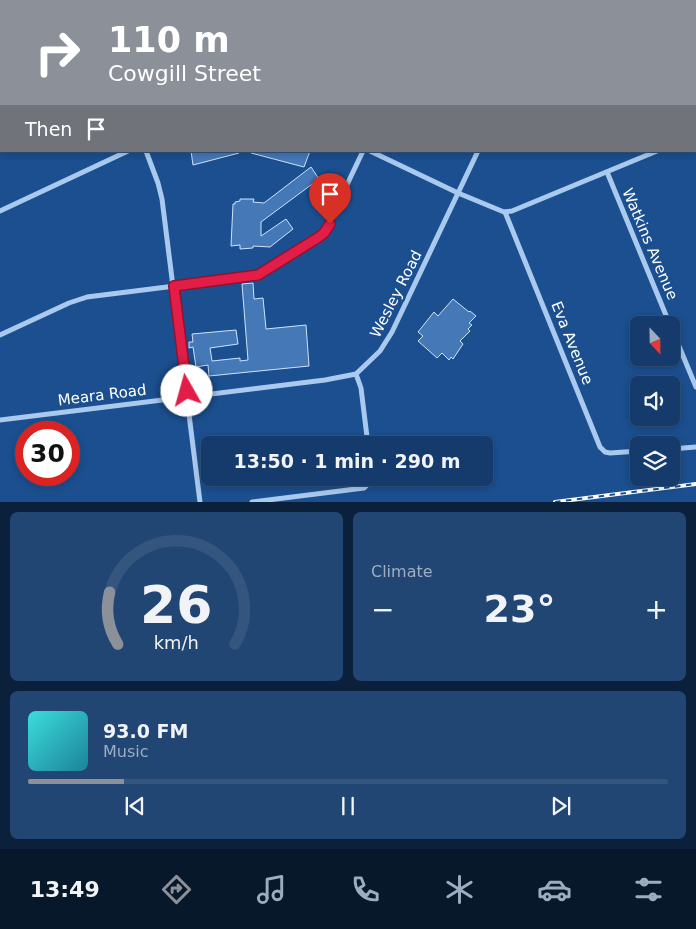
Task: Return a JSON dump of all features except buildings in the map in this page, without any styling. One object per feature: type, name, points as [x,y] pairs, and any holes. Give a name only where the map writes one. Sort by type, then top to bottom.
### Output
[{"type":"street","points":[[0,211],[126,152]]},
{"type":"street","points":[[146,152],[161,193],[200,502]]},
{"type":"street","points":[[0,335],[81,298],[258,275],[319,237],[328,227],[363,152]]},
{"type":"street","points":[[372,152],[458,193],[496,210],[506,212],[655,152]]},
{"type":"street","name":"Wesley Road","points":[[356,374],[380,351],[392,332],[478,152]]},
{"type":"street","name":"Watkins Avenue","points":[[607,172],[667,316]]},
{"type":"street","name":"Eva Avenue","points":[[506,212],[600,447],[605,452],[610,453],[630,452]]},
{"type":"street","name":"Watkins Avenue","points":[[680,348],[696,386]]},
{"type":"street","points":[[356,374],[361,388],[367,436]]},
{"type":"street","name":"Meara Road","points":[[0,420],[325,380],[356,374]]},
{"type":"street","points":[[680,448],[696,447]]},
{"type":"street","points":[[252,502],[367,486]]},
{"type":"railway","points":[[555,502],[696,484]]},
{"type":"route","points":[[187,391],[174,286],[258,275],[319,237],[330,224]]}]
